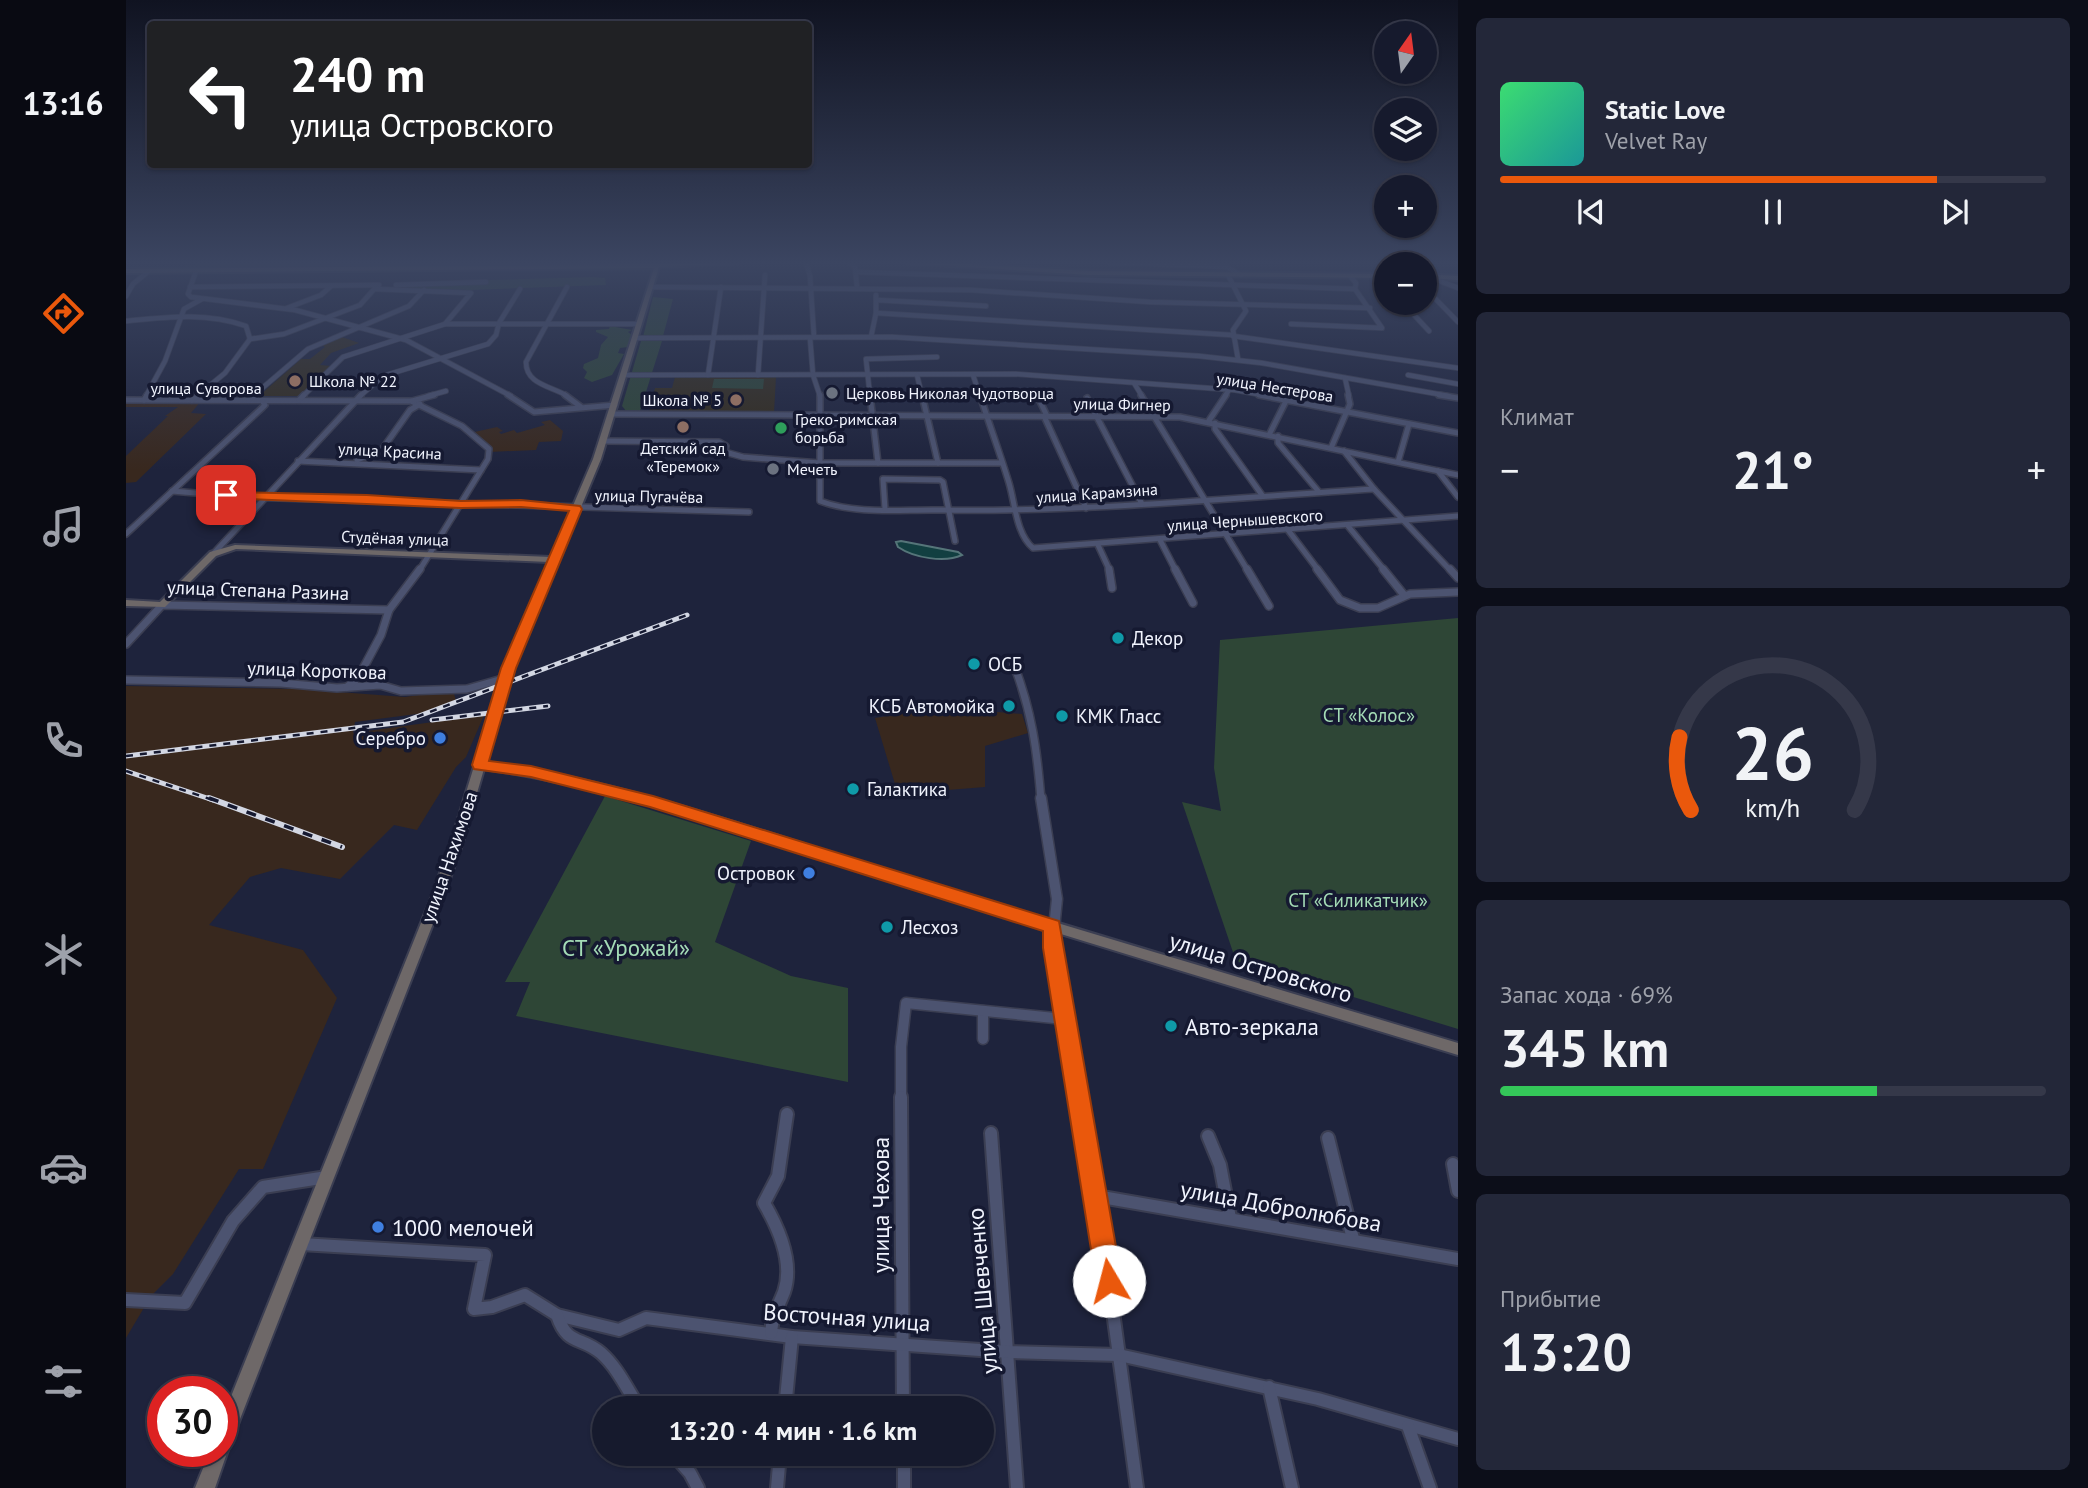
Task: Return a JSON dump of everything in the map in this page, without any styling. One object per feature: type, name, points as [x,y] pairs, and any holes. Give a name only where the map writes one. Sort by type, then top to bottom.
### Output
[{"type":"main road","name":"улица Нахимова","points":[[238,1403],[441,887],[506,678],[603,441],[637,331]]},
{"type":"main road","name":"Студёная улица","points":[[213,554],[235,547],[554,560]]},
{"type":"main road","points":[[162,605],[213,554]]},
{"type":"main road","name":"улица Степана Разина","points":[[126,603],[162,605]]},
{"type":"main road","name":"улица Островского","points":[[480,765],[531,772],[653,802],[1053,927],[1458,1049]]},
{"type":"main road","points":[[205,1488],[213,1467]]},
{"type":"street","points":[[144,400],[153,388],[175,331]]},
{"type":"street","points":[[192,400],[224,373],[242,353],[250,339],[249,331]]},
{"type":"street","points":[[250,339],[290,331]]},
{"type":"street","points":[[249,400],[307,349],[348,331]]},
{"type":"street","points":[[375,331],[400,338],[443,358],[539,413],[615,405]]},
{"type":"street","points":[[299,400],[343,357],[421,331]]},
{"type":"street","points":[[213,554],[354,401],[380,377],[488,344],[494,339],[497,331]]},
{"type":"street","points":[[543,331],[526,362],[527,373],[534,382],[564,394],[574,405],[584,408]]},
{"type":"street","points":[[708,375],[714,331]]},
{"type":"street","points":[[758,375],[761,331]]},
{"type":"street","points":[[812,331],[813,375],[819,388],[820,463]]},
{"type":"street","points":[[872,337],[873,331]]},
{"type":"street","points":[[1174,331],[1232,335],[1458,368]]},
{"type":"street","points":[[1233,331],[1238,359]]},
{"type":"street","points":[[635,338],[872,337],[1238,359],[1458,398]]},
{"type":"street","points":[[878,463],[866,359],[937,357]]},
{"type":"street","name":"улица Нестерова","points":[[624,375],[1016,374],[1229,390],[1458,433]]},
{"type":"street","points":[[917,375],[939,463]]},
{"type":"street","points":[[973,375],[1017,510]]},
{"type":"street","points":[[1408,375],[1458,384]]},
{"type":"street","points":[[1331,448],[1348,411],[1350,396],[1345,378]]},
{"type":"street","points":[[1439,381],[1440,395]]},
{"type":"street","points":[[1134,383],[1269,606]]},
{"type":"street","points":[[1229,390],[1212,422],[1262,495]]},
{"type":"street","name":"улица Суворова","points":[[126,400],[411,401],[446,391]]},
{"type":"street","points":[[1037,395],[1086,508]]},
{"type":"street","points":[[1087,398],[1143,504]]},
{"type":"street","name":"улица Суворова","points":[[411,401],[470,433],[489,449],[489,456],[481,470]]},
{"type":"street","points":[[1269,435],[1286,401]]},
{"type":"street","points":[[126,534],[262,408],[265,405],[263,402]]},
{"type":"street","points":[[348,463],[381,451],[410,410],[420,404]]},
{"type":"street","name":"улица Фигнер","points":[[612,414],[1154,416],[1212,422],[1458,475]]},
{"type":"street","points":[[1398,462],[1409,424]]},
{"type":"street","points":[[1278,436],[1278,443],[1318,492]]},
{"type":"street","points":[[603,441],[719,442],[726,446],[725,452],[743,457],[820,463],[1001,463]]},
{"type":"street","points":[[1343,451],[1374,489],[1458,578]]},
{"type":"street","name":"улица Красина","points":[[298,461],[481,470]]},
{"type":"street","name":"улица Карамзина","points":[[820,463],[822,503],[885,509],[1086,508],[1374,489]]},
{"type":"street","points":[[347,687],[358,678],[381,635],[389,610],[401,598],[481,470]]},
{"type":"street","points":[[1438,471],[1458,497]]},
{"type":"street","points":[[885,509],[883,480],[940,480],[943,482],[950,510],[955,541]]},
{"type":"street","name":"улица Пугачёва","points":[[172,492],[521,504],[576,509],[749,512]]},
{"type":"street","name":"улица Чернышевского","points":[[1017,510],[1025,538],[1033,548],[1458,516]]},
{"type":"street","points":[[1348,526],[1404,595]]},
{"type":"street","points":[[1289,530],[1339,600],[1360,608],[1378,608],[1404,595],[1458,592]]},
{"type":"street","points":[[227,538],[228,544],[235,547]]},
{"type":"street","points":[[1160,540],[1193,603]]},
{"type":"street","points":[[1098,545],[1112,575],[1112,588]]},
{"type":"street","points":[[126,644],[162,605]]},
{"type":"street","name":"улица Степана Разина","points":[[162,605],[389,610]]},
{"type":"street","points":[[1014,665],[1030,704],[1037,743],[1041,802],[1057,899],[1052,948],[1096,1196],[1137,1488]]},
{"type":"street","name":"улица Короткова","points":[[126,680],[347,687],[380,685],[401,691],[467,689],[506,678]]},
{"type":"street","name":"улица Чехова","points":[[903,1396],[901,1047],[906,1003],[984,1011]]},
{"type":"street","points":[[983,1039],[984,1011],[1064,1019]]},
{"type":"street","points":[[771,1333],[772,1317],[785,1289],[787,1271],[779,1228],[764,1203],[778,1177],[787,1114]]},
{"type":"street","name":"улица Шевченко","points":[[991,1133],[1017,1488]]},
{"type":"street","points":[[1208,1136],[1220,1165],[1230,1218]]},
{"type":"street","points":[[1328,1138],[1353,1239]]},
{"type":"street","points":[[1453,1164],[1458,1191]]},
{"type":"street","points":[[126,1300],[185,1303],[233,1221],[263,1187],[327,1177]]},
{"type":"street","name":"улица Добролюбова","points":[[1096,1196],[1458,1259]]},
{"type":"street","name":"Восточная улица","points":[[301,1244],[485,1255],[474,1309],[492,1307],[524,1295],[557,1315],[620,1330],[646,1318],[684,1325],[792,1336],[1009,1352],[1119,1355],[1269,1387],[1458,1439]]},
{"type":"street","points":[[557,1315],[560,1327],[568,1336],[577,1344],[598,1351],[631,1396]]},
{"type":"street","points":[[786,1396],[792,1336]]},
{"type":"street","points":[[1269,1387],[1292,1488]]},
{"type":"street","points":[[1408,1426],[1430,1488]]},
{"type":"street","points":[[684,1466],[698,1488]]},
{"type":"street","points":[[777,1488],[779,1466]]},
{"type":"street","points":[[904,1466],[904,1488]]},
{"type":"shaded area","name":"Школа № 22","points":[[342,337],[359,343],[331,353],[320,365],[331,366],[299,396],[259,396],[301,359],[310,359],[325,347],[320,344]]},
{"type":"shaded area","name":"Школа № 5","points":[[675,377],[776,377],[774,413],[649,412],[655,388],[672,388]]},
{"type":"shaded area","points":[[126,400],[202,400],[191,413],[206,414],[136,482],[126,483],[126,456],[168,416],[165,416],[178,407],[126,407]]},
{"type":"shaded area","points":[[550,420],[563,431],[561,441],[539,442],[536,450],[489,452],[470,433],[497,427],[503,431],[499,432],[501,434],[514,430],[517,433],[545,425],[541,422]]},
{"type":"shaded area","points":[[896,542],[962,555],[947,559],[921,556],[898,547]]},
{"type":"shaded area","points":[[126,686],[299,689],[405,697],[453,690],[456,701],[424,713],[355,722],[353,733],[484,715],[466,757],[456,767],[417,830],[394,825],[340,879],[281,868],[250,877],[209,925],[303,950],[337,998],[263,1169],[239,1169],[173,1274],[151,1296],[126,1338]]},
{"type":"shaded area","points":[[940,707],[1022,714],[1028,733],[985,746],[985,787],[898,794],[875,718]]},
{"type":"green space","points":[[629,331],[632,335],[628,347],[620,348],[618,353],[624,354],[612,375],[592,382],[584,378],[587,372],[583,368],[584,364],[598,358],[601,345],[608,337],[596,332]]},
{"type":"green space","points":[[644,331],[664,331],[663,336],[643,337]]},
{"type":"green space","points":[[641,341],[662,341],[640,411],[627,412],[622,406]]},
{"type":"green space","points":[[714,379],[764,379],[763,389],[712,388]]},
{"type":"green space","points":[[1458,618],[1458,1029],[1236,961],[1182,802],[1221,811],[1214,768],[1220,640]]},
{"type":"green space","name":"СТ «Урожай»","points":[[605,796],[751,841],[715,942],[791,976],[848,988],[848,1082],[516,1016],[530,982],[505,982]]},
{"type":"railway","points":[[126,756],[403,722],[687,615]]},
{"type":"railway","points":[[432,720],[548,706]]},
{"type":"railway","points":[[126,771],[213,800]]},
{"type":"railway","points":[[209,798],[342,847]]},
{"type":"place","name":"Школа № 22","points":[[295,381]]},
{"type":"place","name":"Церковь Николая Чудотворца","points":[[832,393]]},
{"type":"place","name":"Школа № 5","points":[[736,400]]},
{"type":"place","name":"Детский сад «Теремок»","points":[[683,427]]},
{"type":"place","name":"Греко-римская борьба","points":[[781,428]]},
{"type":"place","name":"Мечеть","points":[[773,469]]},
{"type":"place","name":"Декор","points":[[1118,638]]},
{"type":"place","name":"ОСБ","points":[[974,664]]},
{"type":"place","name":"КСБ Автомойка","points":[[1009,706]]},
{"type":"place","name":"КМК Гласс","points":[[1062,716]]},
{"type":"place","name":"Серебро","points":[[440,738]]},
{"type":"place","name":"Галактика","points":[[853,789]]},
{"type":"place","name":"Островок","points":[[809,873]]},
{"type":"place","name":"Лесхоз","points":[[887,927]]},
{"type":"place","name":"Авто-зеркала","points":[[1171,1026]]},
{"type":"place","name":"1000 мелочей","points":[[378,1227]]},
{"type":"route","points":[[226,495],[521,504],[576,509],[509,668],[480,765],[578,782],[653,802],[1053,927],[1052,948],[1109,1281]]},
{"type":"park label","name":"СТ «Колос»","points":[[1369,715]]},
{"type":"park label","name":"СТ «Силикатчик»","points":[[1358,900]]}]
